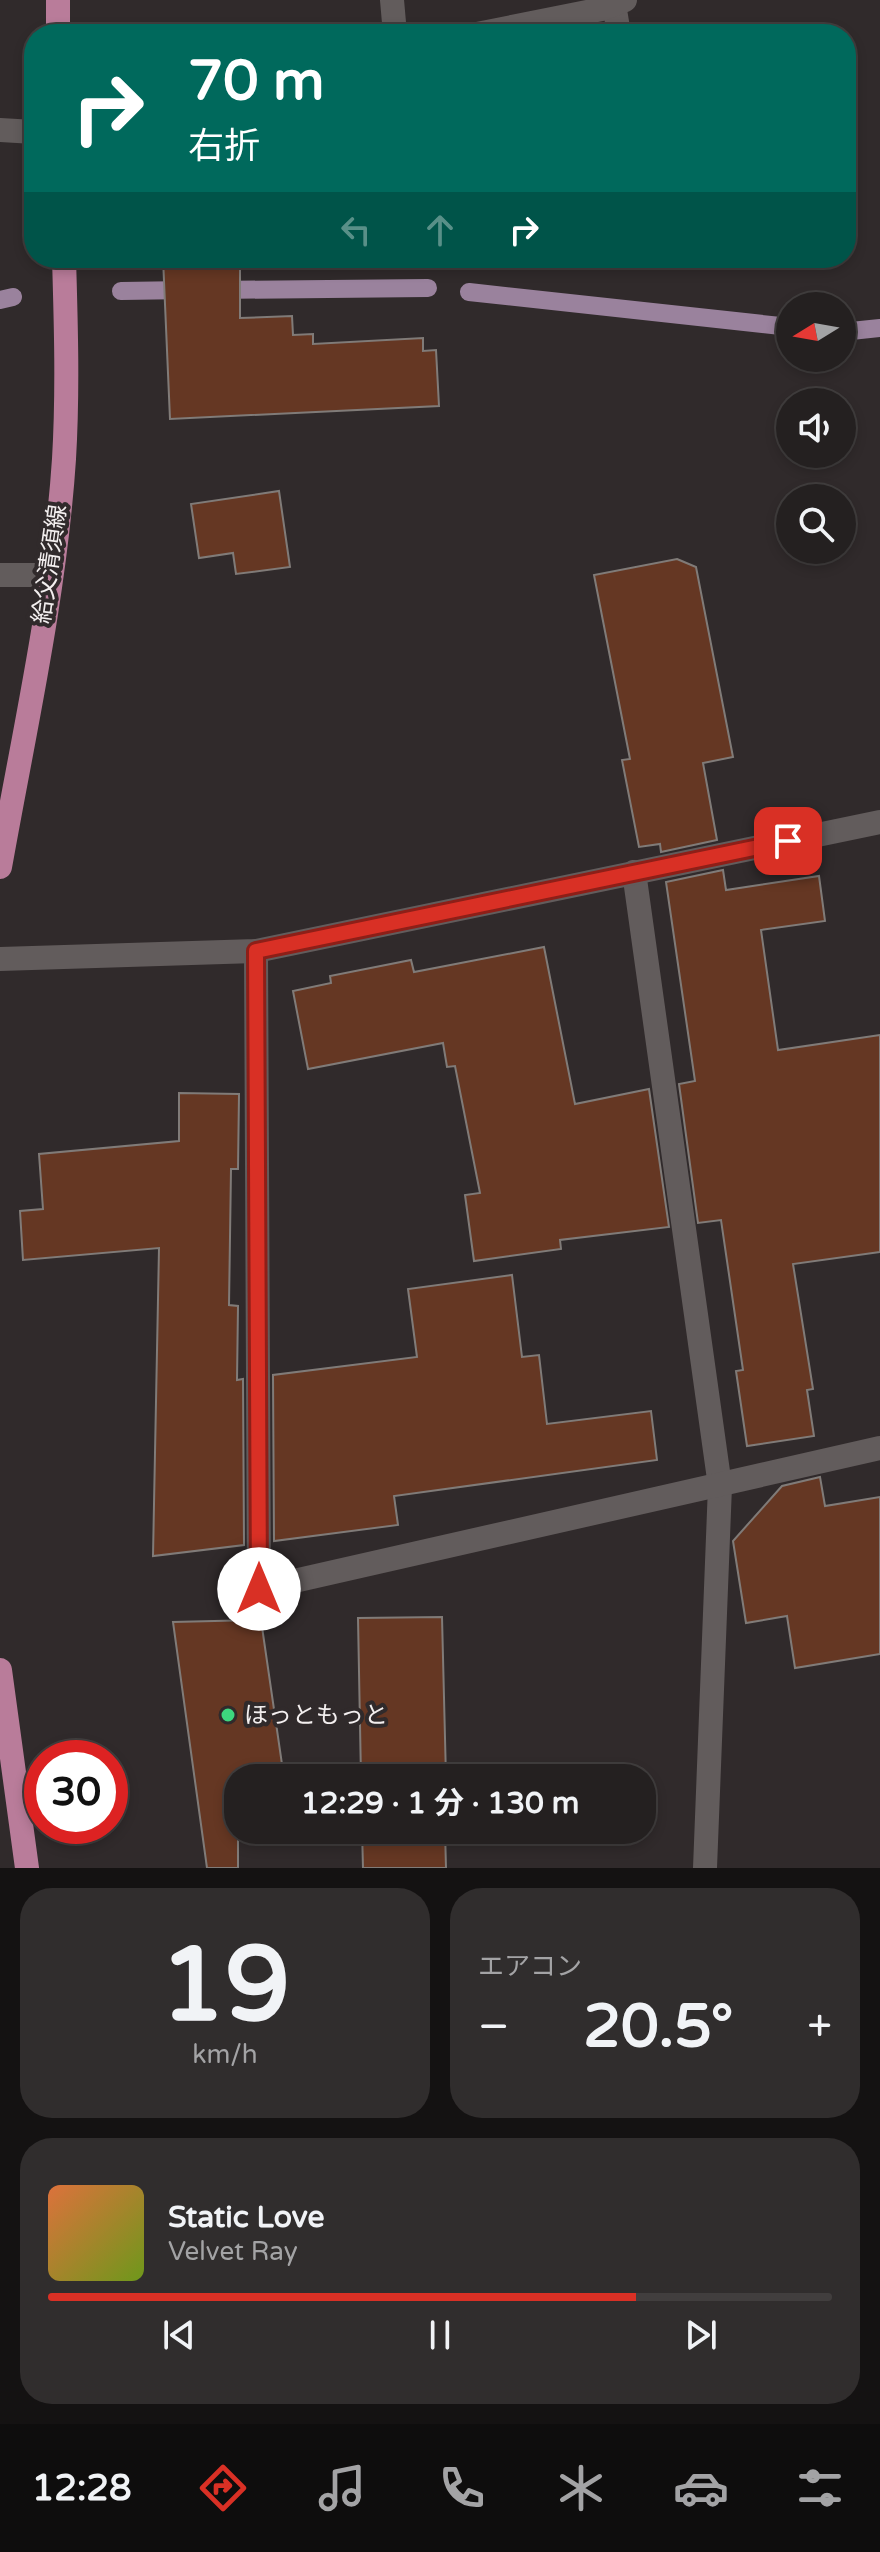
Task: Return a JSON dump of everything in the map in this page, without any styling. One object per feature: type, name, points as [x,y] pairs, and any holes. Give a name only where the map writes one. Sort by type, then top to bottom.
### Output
[{"type":"main road","points":[[58,0],[58,24]]},
{"type":"main road","name":"給父清須線","points":[[0,867],[51,575],[64,447],[67,379],[64,268]]},
{"type":"main road","points":[[0,1670],[27,1868]]},
{"type":"street","points":[[392,0],[394,24]]},
{"type":"street","points":[[527,24],[602,9],[620,2],[619,24]]},
{"type":"street","points":[[0,130],[24,131]]},
{"type":"street","points":[[0,575],[51,575]]},
{"type":"street","points":[[0,959],[256,951],[880,822]]},
{"type":"street","points":[[634,872],[720,1486],[705,1868]]},
{"type":"street","points":[[256,951],[259,1589],[880,1448]]},
{"type":"building","points":[[163,268],[240,268],[240,318],[292,316],[293,335],[313,334],[313,344],[423,338],[423,351],[436,350],[439,406],[170,419]]},
{"type":"building","points":[[279,491],[290,567],[236,574],[233,553],[199,558],[191,504]]},
{"type":"building","points":[[677,559],[696,567],[733,757],[703,763],[717,840],[661,852],[660,844],[639,847],[622,760],[630,759],[594,575]]},
{"type":"building","points":[[723,870],[726,890],[819,876],[825,921],[761,930],[778,1050],[880,1035],[880,1252],[793,1264],[813,1389],[807,1390],[814,1436],[747,1446],[736,1371],[743,1370],[721,1220],[698,1223],[679,1084],[695,1081],[666,882]]},
{"type":"building","points":[[544,947],[575,1104],[649,1089],[669,1227],[560,1240],[561,1249],[474,1261],[465,1195],[480,1193],[455,1066],[447,1067],[443,1043],[308,1069],[293,991],[331,983],[330,976],[411,960],[414,972]]},
{"type":"building","points":[[179,1093],[239,1094],[238,1169],[231,1169],[229,1305],[238,1306],[237,1380],[243,1379],[244,1545],[153,1556],[159,1248],[23,1260],[20,1211],[43,1209],[39,1154],[179,1141]]},
{"type":"building","points":[[512,1275],[522,1357],[539,1355],[547,1424],[651,1411],[657,1460],[394,1496],[398,1525],[274,1541],[273,1375],[417,1357],[408,1289]]},
{"type":"building","points":[[820,1477],[825,1506],[880,1497],[880,1654],[795,1668],[787,1616],[746,1623],[733,1541],[782,1486]]},
{"type":"building","points":[[442,1617],[446,1764],[361,1764],[358,1618]]},
{"type":"building","points":[[261,1620],[282,1764],[224,1764],[224,1844],[238,1844],[238,1868],[207,1868],[173,1622]]},
{"type":"building","points":[[362,1844],[445,1844],[446,1868],[363,1868]]},
{"type":"waterway","points":[[216,290],[428,288]]},
{"type":"waterway","points":[[121,291],[187,290]]},
{"type":"waterway","points":[[469,292],[776,325]]},
{"type":"waterway","points":[[0,300],[13,297]]},
{"type":"waterway","points":[[856,330],[880,328]]},
{"type":"place","name":"ほっともっと","points":[[228,1715]]},
{"type":"route","points":[[259,1589],[256,951],[788,841]]}]
